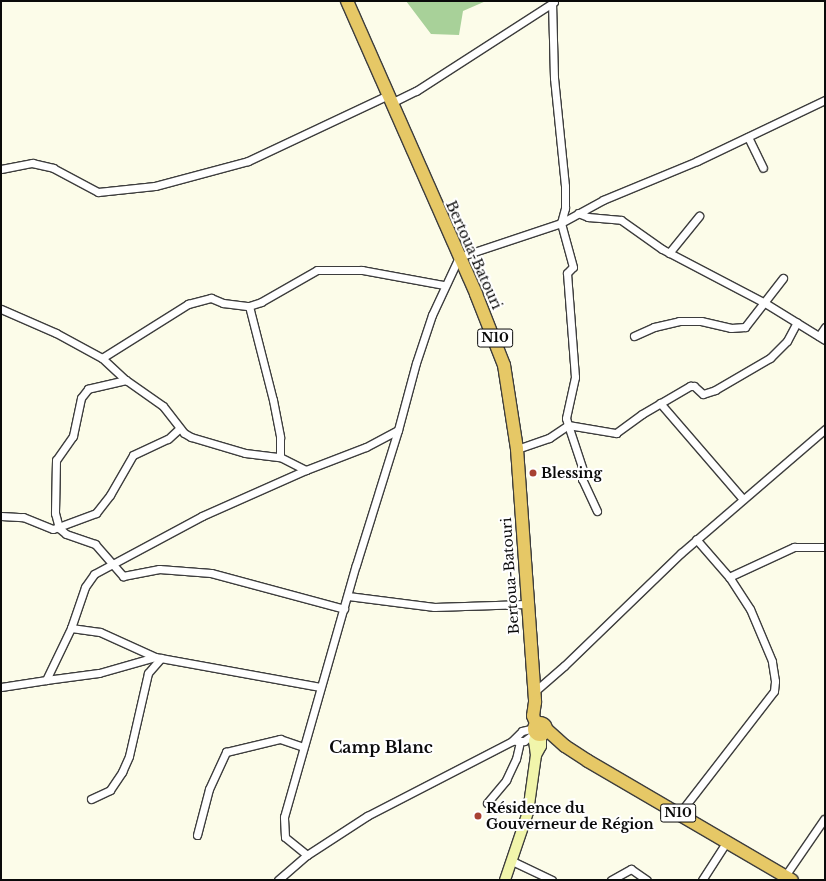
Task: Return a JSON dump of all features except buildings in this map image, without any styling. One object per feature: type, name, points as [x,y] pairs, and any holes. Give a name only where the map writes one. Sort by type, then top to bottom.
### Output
[{"type":"highway","name":"Bertoua-Batouri","points":[[347,1],[501,355],[517,449],[526,604],[534,697],[533,716],[539,730]]},
{"type":"highway","name":"N10","points":[[539,730],[550,741],[565,746],[679,814],[728,841],[788,878]]},
{"type":"main road","points":[[505,880],[528,812],[536,755],[534,741],[539,730]]},
{"type":"street","points":[[1,169],[32,162],[53,168],[98,192],[154,186],[248,161],[390,99],[416,91],[554,2]]},
{"type":"street","points":[[554,2],[554,78],[565,186],[565,208],[561,223],[573,267],[567,273],[575,377],[566,418],[583,470],[582,479],[597,511]]},
{"type":"street","points":[[307,855],[292,844],[283,832],[284,817],[320,687],[398,430],[416,364],[444,285],[459,257],[561,223],[649,179],[748,136],[825,100]]},
{"type":"street","points":[[748,136],[762,168]]},
{"type":"street","points":[[578,214],[588,217],[621,220],[670,253],[765,303],[822,338],[825,326]]},
{"type":"street","points":[[670,253],[699,216]]},
{"type":"street","points":[[102,358],[178,308],[199,299],[211,298],[223,303],[249,306],[261,302],[317,270],[362,270],[444,285]]},
{"type":"street","points":[[634,336],[654,327],[679,321],[700,321],[740,329],[749,324],[783,278]]},
{"type":"street","points":[[249,306],[273,400],[280,437],[280,457]]},
{"type":"street","points":[[1,309],[56,333],[102,358],[126,380],[163,406],[180,428],[191,437],[215,446],[280,457],[306,470]]},
{"type":"street","points":[[517,449],[549,438],[568,425],[616,433],[660,403],[692,386],[703,394],[732,381],[780,350],[797,322]]},
{"type":"street","points":[[126,380],[88,390],[82,398],[73,436],[56,460],[55,513],[59,528],[66,534],[95,544],[114,562],[123,576],[158,569],[211,574],[344,609]]},
{"type":"street","points":[[660,403],[742,498]]},
{"type":"street","points":[[1,516],[23,517],[45,528],[59,528],[96,512],[110,494],[133,455],[168,439],[180,428]]},
{"type":"street","points":[[534,697],[564,666],[696,539],[742,498],[825,429]]},
{"type":"street","points":[[46,680],[71,628],[88,582],[94,574],[202,516],[306,470],[366,448],[398,430]]},
{"type":"street","points":[[679,814],[774,691],[772,661],[761,631],[750,609],[729,577],[696,539]]},
{"type":"street","points":[[729,577],[794,547],[825,547]]},
{"type":"street","points":[[348,596],[434,607],[526,604]]},
{"type":"street","points":[[71,628],[100,632],[158,657],[320,687]]},
{"type":"street","points":[[1,687],[100,673],[158,657]]},
{"type":"street","points":[[91,799],[110,790],[122,772],[131,748],[148,673],[158,657]]},
{"type":"street","points":[[278,880],[307,855],[367,816],[512,741],[522,730],[539,730]]},
{"type":"street","points":[[512,741],[527,740],[539,730]]},
{"type":"street","points":[[197,835],[209,789],[226,752],[280,739],[303,747]]},
{"type":"street","points":[[487,803],[506,780],[516,759],[520,741]]},
{"type":"street","points":[[788,878],[824,818]]},
{"type":"street","points":[[702,880],[728,841]]},
{"type":"street","points":[[512,861],[552,880]]},
{"type":"street","points":[[611,880],[631,869],[647,880]]},
{"type":"green space","points":[[406,1],[486,1],[463,11],[459,35],[431,34]]},
{"type":"place","name":"Blessing","points":[[533,473]]},
{"type":"place","name":"Résidence du Gouverneur de Région","points":[[478,816]]},
{"type":"district","name":"Camp Blanc","points":[[381,747]]}]
